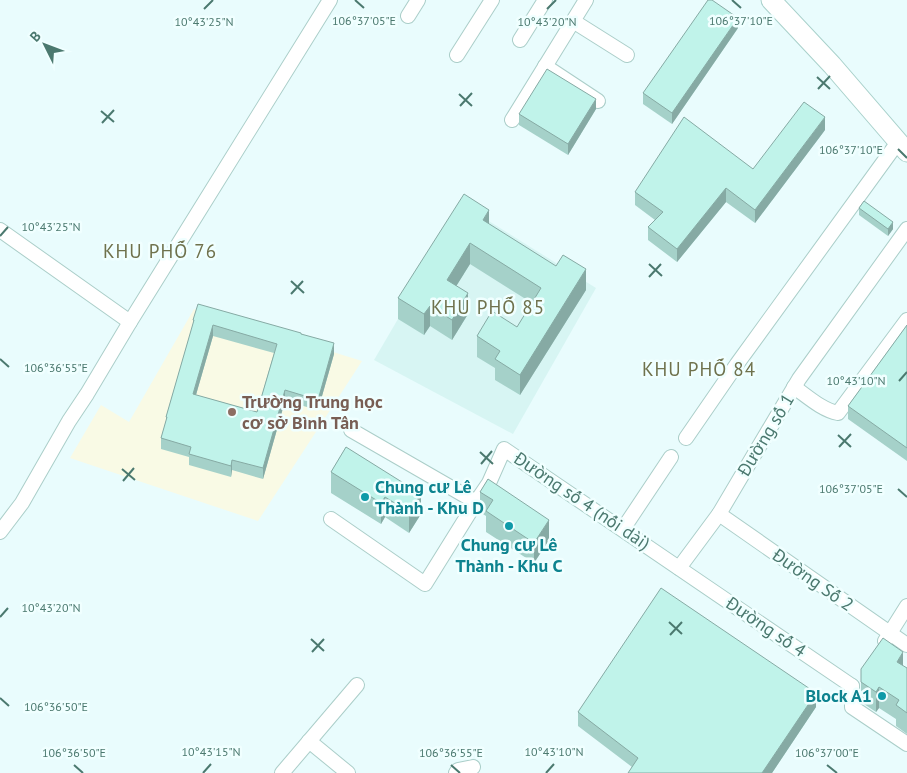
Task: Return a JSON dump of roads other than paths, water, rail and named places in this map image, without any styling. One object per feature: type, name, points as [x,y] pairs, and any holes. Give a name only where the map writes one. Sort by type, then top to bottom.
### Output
[{"type":"main road","points":[[771,0],[832,65],[902,147]]},
{"type":"street","points":[[0,532],[22,503],[69,421],[330,0]]},
{"type":"street","points":[[408,16],[418,0]]},
{"type":"street","points":[[457,54],[492,0]]},
{"type":"street","points":[[520,40],[545,0]]},
{"type":"street","points":[[512,120],[586,0]]},
{"type":"street","points":[[573,20],[627,55]]},
{"type":"street","points":[[545,66],[598,101]]},
{"type":"street","points":[[686,438],[737,364],[902,147]]},
{"type":"street","name":"Đường số 1","points":[[679,568],[719,514],[794,387],[907,229]]},
{"type":"street","points":[[0,230],[130,322]]},
{"type":"street","points":[[794,387],[832,412],[838,413],[907,320]]},
{"type":"street","points":[[331,519],[425,584],[476,502],[351,430]]},
{"type":"street","name":"Đường số 4 (nối dài)","points":[[476,502],[489,483],[504,449],[679,568]]},
{"type":"street","points":[[623,529],[671,457]]},
{"type":"street","name":"Đường Số 2","points":[[719,514],[907,645]]},
{"type":"street","name":"Đường số 4","points":[[679,568],[855,682],[852,707],[907,744]]},
{"type":"street","points":[[879,648],[907,606]]},
{"type":"street","points":[[283,773],[357,685]]},
{"type":"street","points":[[309,741],[348,773]]},
{"type":"street","points":[[456,773],[458,770],[472,767]]},
{"type":"place","name":"Trường Trung học cơ sở Bình Tân","points":[[232,412]]},
{"type":"place","name":"Chung cư Lê Thành - Khu D","points":[[365,497]]},
{"type":"place","name":"Chung cư Lê Thành - Khu C","points":[[509,526]]},
{"type":"place","name":"Block A1","points":[[882,696]]},
{"type":"district","name":"KHU PHỐ 76","points":[[160,251]]},
{"type":"district","name":"KHU PHỐ 85","points":[[488,307]]},
{"type":"district","name":"KHU PHỐ 84","points":[[699,369]]}]
